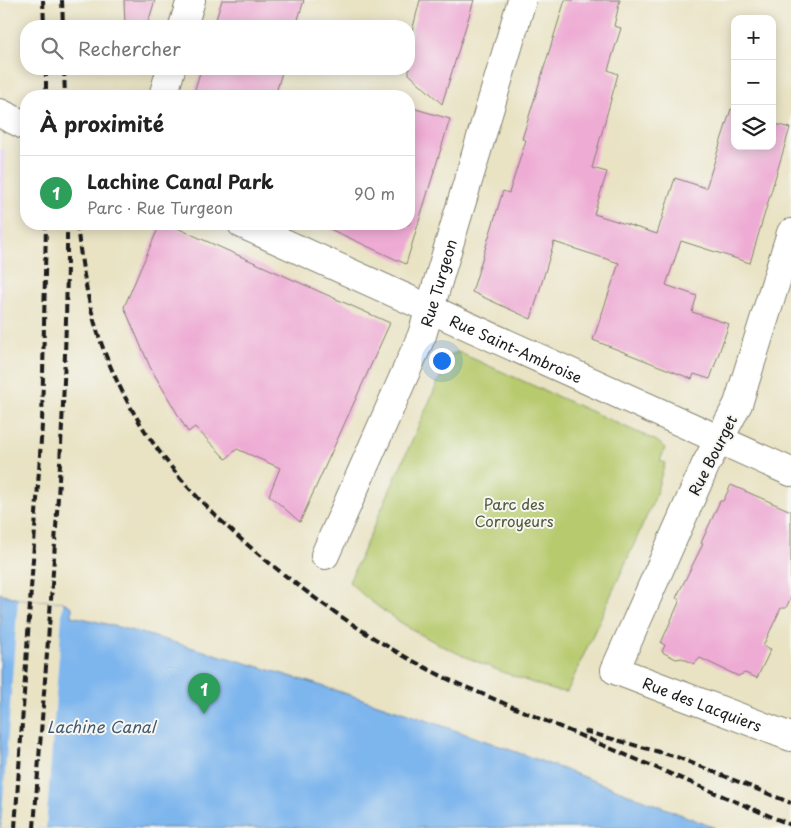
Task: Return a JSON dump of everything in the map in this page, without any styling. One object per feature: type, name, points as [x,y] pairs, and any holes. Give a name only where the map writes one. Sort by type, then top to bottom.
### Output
[{"type":"street","points":[[186,20],[191,0]]},
{"type":"street","name":"Rue Turgeon","points":[[325,555],[422,335],[522,0]]},
{"type":"street","points":[[165,90],[169,75]]},
{"type":"street","points":[[0,113],[20,123]]},
{"type":"street","name":"Rue Saint-Ambroise","points":[[255,230],[791,472]]},
{"type":"street","name":"Rue Bourget","points":[[614,670],[706,464],[741,396],[791,233]]},
{"type":"street","name":"Rue des Lacquiers","points":[[614,670],[791,737]]},
{"type":"shaded area","points":[[0,148],[5,151],[0,408]]},
{"type":"green space","name":"Parc des Corroyeurs","points":[[458,352],[657,441],[665,448],[660,461],[665,463],[654,500],[567,692],[556,691],[500,671],[446,648],[395,619],[349,582],[450,355]]},
{"type":"water","name":"Lachine Canal","points":[[0,593],[18,599],[63,602],[72,607],[72,616],[142,633],[339,691],[528,756],[715,828],[0,828]]},
{"type":"pier","points":[[18,599],[63,602],[46,828],[1,828]]},
{"type":"building","points":[[124,0],[155,0],[149,20],[125,20]]},
{"type":"building","points":[[222,0],[304,0],[298,20],[216,20]]},
{"type":"building","points":[[420,0],[474,0],[442,104],[410,75],[415,75],[415,20]]},
{"type":"building","points":[[565,0],[620,0],[614,26],[621,28],[608,70],[618,74],[592,168],[607,172],[594,214],[657,234],[675,178],[706,188],[731,109],[731,150],[776,150],[776,124],[790,128],[750,263],[681,241],[666,285],[697,296],[692,312],[729,324],[710,379],[694,374],[692,379],[593,340],[619,263],[554,242],[531,319],[472,292],[503,191],[509,193],[526,140],[522,139]]},
{"type":"building","points":[[199,75],[281,75],[277,90],[195,90]]},
{"type":"building","points":[[415,109],[450,119],[406,264],[332,230],[415,230]]},
{"type":"building","points":[[157,230],[181,230],[390,323],[300,522],[269,495],[280,468],[237,449],[226,459],[195,427],[188,432],[150,367],[124,307]]},
{"type":"building","points":[[731,485],[791,511],[791,597],[786,608],[781,608],[763,646],[771,649],[757,678],[745,673],[738,676],[700,658],[694,664],[682,658],[676,659],[662,652],[665,645],[661,643],[680,600],[676,598],[703,544],[701,543],[720,501],[723,501]]},
{"type":"railway","points":[[43,0],[44,20]]},
{"type":"railway","points":[[62,0],[63,20]]},
{"type":"railway","points":[[46,75],[46,90]]},
{"type":"railway","points":[[64,75],[65,90]]},
{"type":"railway","points":[[15,828],[42,425],[46,230]]},
{"type":"railway","points":[[34,828],[61,450],[67,230]]},
{"type":"railway","points":[[78,230],[84,277],[92,312],[102,346],[125,397],[143,428],[185,484],[235,534],[262,557],[350,622],[390,648],[432,671],[791,825]]},
{"type":"railway","points":[[584,731],[677,757],[791,803]]},
{"type":"place","name":"Lachine Canal Park","points":[[204,714]]}]
